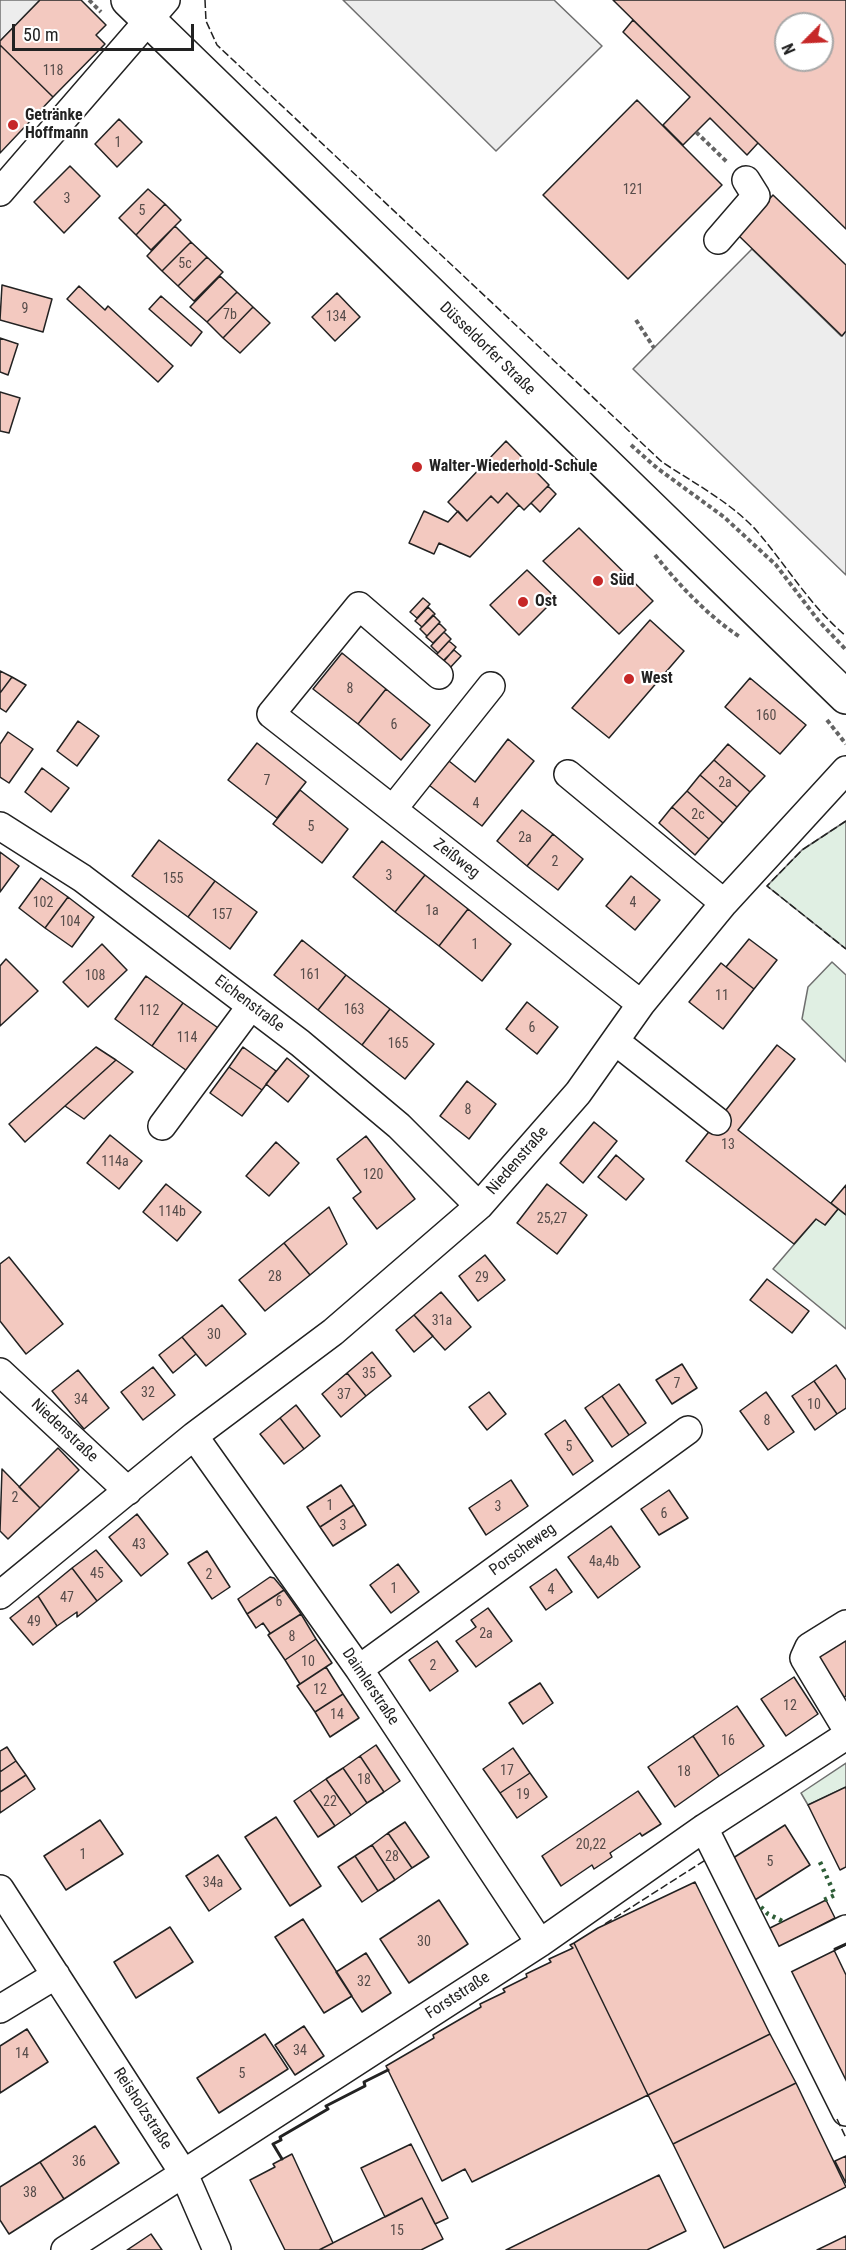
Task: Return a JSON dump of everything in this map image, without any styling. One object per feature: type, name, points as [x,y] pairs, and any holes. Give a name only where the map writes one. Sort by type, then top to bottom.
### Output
[{"type":"main road","name":"Düsseldorfer Straße","points":[[148,7],[846,697]]},
{"type":"street","points":[[0,192],[148,7]]},
{"type":"street","points":[[718,240],[756,196],[746,180]]},
{"type":"street","name":"Zeißweg","points":[[439,675],[359,606],[272,714],[641,1004]]},
{"type":"street","points":[[393,809],[491,686]]},
{"type":"street","name":"Niedenstraße","points":[[2,1590],[129,1491],[194,1436],[333,1332],[479,1206],[578,1093],[641,1004],[724,903],[846,770]]},
{"type":"street","points":[[568,774],[724,903]]},
{"type":"street","name":"Eichenstraße","points":[[0,826],[81,878],[251,1006],[399,1126],[479,1206]]},
{"type":"street","points":[[162,1126],[251,1006]]},
{"type":"street","points":[[615,1041],[717,1121]]},
{"type":"street","name":"Niedenstraße","points":[[0,1372],[129,1491]]},
{"type":"street","name":"Porscheweg","points":[[358,1669],[688,1430]]},
{"type":"street","name":"Daimlerstraße","points":[[194,1436],[358,1669],[540,1943]]},
{"type":"street","points":[[846,1624],[809,1647],[804,1658],[846,1728]]},
{"type":"street","name":"Forststraße","points":[[65,2250],[540,1943],[704,1828],[846,1736]]},
{"type":"street","points":[[704,1828],[846,2112]]},
{"type":"street","name":"Reisholzstraße","points":[[0,1889],[184,2174],[217,2250]]},
{"type":"street","points":[[773,1965],[846,1929]]},
{"type":"street","points":[[0,2009],[56,1975]]},
{"type":"path","points":[[696,132],[746,180]]},
{"type":"path","points":[[636,320],[654,348]]},
{"type":"path","points":[[834,731],[846,744]]},
{"type":"green space","points":[[846,821],[846,949],[767,886],[802,850]]},
{"type":"green space","points":[[832,962],[846,975],[846,1062],[802,1019],[808,987]]},
{"type":"green space","points":[[838,1209],[846,1215],[846,1329],[773,1269],[816,1219],[825,1225]]},
{"type":"green space","points":[[846,1763],[846,1787],[808,1805],[801,1793]]},
{"type":"shaded area","points":[[0,0],[40,0],[0,41]]},
{"type":"shaded area","points":[[343,0],[554,0],[602,46],[496,151]]},
{"type":"shaded area","points":[[752,249],[841,336],[846,331],[846,575],[633,369]]},
{"type":"building","points":[[40,0],[81,0],[106,25],[96,35],[105,44],[53,97],[0,45],[0,41]]},
{"type":"building","points":[[613,0],[846,0],[846,229]]},
{"type":"building","points":[[633,20],[758,143],[747,155],[710,118],[683,145],[663,125],[690,97],[623,32]]},
{"type":"building","name":"Getränke Hoffmann","points":[[0,45],[53,97],[0,153]]},
{"type":"building","points":[[637,100],[722,185],[628,279],[543,195]]},
{"type":"building","points":[[119,119],[142,142],[117,167],[95,144]]},
{"type":"building","points":[[70,166],[100,196],[64,233],[34,202]]},
{"type":"building","points":[[148,189],[165,204],[136,235],[119,218]]},
{"type":"building","points":[[773,195],[846,265],[846,331],[842,336],[737,234]]},
{"type":"building","points":[[165,204],[181,220],[151,250],[136,235]]},
{"type":"building","points":[[175,226],[191,242],[162,271],[147,256]]},
{"type":"building","points":[[191,242],[207,257],[178,286],[162,271]]},
{"type":"building","points":[[207,257],[223,272],[194,301],[178,286]]},
{"type":"building","points":[[220,276],[237,292],[207,322],[190,307]]},
{"type":"building","points":[[2,285],[52,299],[43,332],[0,320]]},
{"type":"building","points":[[79,286],[105,310],[108,306],[173,366],[158,382],[67,299]]},
{"type":"building","points":[[237,292],[253,307],[223,338],[207,322]]},
{"type":"building","points":[[337,293],[360,317],[335,341],[312,317]]},
{"type":"building","points":[[161,296],[202,332],[191,346],[149,309]]},
{"type":"building","points":[[253,307],[270,323],[240,353],[223,338]]},
{"type":"building","points":[[0,338],[18,344],[8,375],[0,372]]},
{"type":"building","points":[[0,392],[20,398],[9,433],[0,431]]},
{"type":"building","points":[[506,441],[549,485],[524,510],[507,493],[498,503],[491,496],[467,521],[448,502]]},
{"type":"building","points":[[548,486],[556,494],[540,512],[531,503]]},
{"type":"building","points":[[507,493],[519,505],[470,557],[439,543],[434,554],[409,543],[424,511],[448,522],[458,511],[467,521],[491,496],[498,503]]},
{"type":"building","name":"Süd","points":[[579,528],[653,601],[619,634],[543,561]]},
{"type":"building","name":"Ost","points":[[527,570],[556,598],[519,635],[490,605]]},
{"type":"building","points":[[423,598],[430,604],[417,618],[410,612]]},
{"type":"building","points":[[428,607],[435,614],[422,627],[415,621]]},
{"type":"building","points":[[433,615],[440,622],[427,636],[420,629]]},
{"type":"building","name":"West","points":[[650,620],[684,651],[609,738],[572,708]]},
{"type":"building","points":[[439,623],[446,630],[433,643],[426,637]]},
{"type":"building","points":[[444,632],[451,639],[438,653],[431,646]]},
{"type":"building","points":[[449,641],[456,647],[444,661],[436,655]]},
{"type":"building","points":[[454,650],[461,656],[448,670],[441,663]]},
{"type":"building","points":[[342,653],[386,689],[358,724],[313,689]]},
{"type":"building","points":[[0,671],[12,677],[0,693]]},
{"type":"building","points":[[12,677],[26,685],[6,712],[0,708],[0,693]]},
{"type":"building","points":[[750,678],[806,725],[780,754],[725,707]]},
{"type":"building","points":[[386,689],[430,725],[401,760],[358,724]]},
{"type":"building","points":[[78,721],[99,736],[77,766],[57,751]]},
{"type":"building","points":[[8,732],[33,749],[9,783],[0,777],[0,744]]},
{"type":"building","points":[[508,739],[534,761],[482,826],[425,782],[444,757],[475,782]]},
{"type":"building","points":[[257,743],[306,782],[277,818],[228,780]]},
{"type":"building","points":[[728,744],[765,776],[750,792],[714,760]]},
{"type":"building","points":[[714,760],[750,792],[737,807],[700,775]]},
{"type":"building","points":[[42,768],[69,788],[51,812],[25,792]]},
{"type":"building","points":[[700,775],[737,807],[723,823],[687,791]]},
{"type":"building","points":[[300,790],[348,829],[322,863],[273,824]]},
{"type":"building","points":[[687,791],[723,823],[709,839],[672,807]]},
{"type":"building","points":[[672,807],[709,839],[695,855],[659,823]]},
{"type":"building","points":[[522,810],[553,834],[527,866],[497,841]]},
{"type":"building","points":[[553,834],[583,859],[558,890],[527,866]]},
{"type":"building","points":[[159,840],[215,881],[188,917],[132,876]]},
{"type":"building","points":[[382,841],[425,875],[395,912],[353,877]]},
{"type":"building","points":[[0,852],[19,866],[0,892]]},
{"type":"building","points":[[425,875],[468,909],[439,946],[395,912]]},
{"type":"building","points":[[631,876],[660,900],[635,930],[606,906]]},
{"type":"building","points":[[41,878],[68,897],[45,928],[19,908]]},
{"type":"building","points":[[215,881],[257,912],[230,949],[188,917]]},
{"type":"building","points":[[68,897],[94,917],[72,947],[45,928]]},
{"type":"building","points":[[468,909],[511,944],[482,981],[439,946]]},
{"type":"building","points":[[749,939],[777,960],[754,989],[726,967]]},
{"type":"building","points":[[302,940],[346,975],[318,1010],[274,975]]},
{"type":"building","points":[[102,944],[127,970],[88,1007],[63,982]]},
{"type":"building","points":[[6,959],[38,991],[0,1026],[0,966]]},
{"type":"building","points":[[721,963],[754,989],[723,1029],[689,1002]]},
{"type":"building","points":[[346,975],[390,1009],[362,1045],[318,1010]]},
{"type":"building","points":[[146,976],[183,1003],[152,1046],[115,1019]]},
{"type":"building","points":[[527,1002],[558,1027],[537,1054],[506,1029]]},
{"type":"building","points":[[183,1003],[221,1030],[190,1073],[152,1046]]},
{"type":"building","points":[[390,1009],[434,1044],[405,1079],[362,1045]]},
{"type":"building","points":[[777,1045],[795,1059],[738,1130],[838,1209],[825,1225],[816,1219],[794,1244],[686,1161]]},
{"type":"building","points":[[96,1047],[116,1060],[25,1142],[9,1124]]},
{"type":"building","points":[[243,1047],[276,1071],[262,1090],[229,1067]]},
{"type":"building","points":[[287,1058],[309,1076],[288,1102],[266,1084]]},
{"type":"building","points":[[116,1060],[133,1072],[84,1119],[65,1106]]},
{"type":"building","points":[[229,1067],[262,1090],[242,1116],[210,1093]]},
{"type":"building","points":[[467,1081],[496,1104],[469,1139],[440,1116]]},
{"type":"building","points":[[594,1122],[617,1141],[583,1183],[560,1163]]},
{"type":"building","points":[[110,1135],[142,1161],[119,1189],[87,1163]]},
{"type":"building","points":[[366,1136],[415,1199],[377,1229],[353,1198],[361,1192],[337,1159]]},
{"type":"building","points":[[276,1142],[299,1163],[269,1196],[246,1176]]},
{"type":"building","points":[[616,1155],[644,1179],[626,1200],[598,1177]]},
{"type":"building","points":[[166,1184],[201,1212],[177,1241],[143,1212]]},
{"type":"building","points":[[547,1184],[587,1215],[557,1254],[517,1223]]},
{"type":"building","points":[[846,1185],[846,1215],[831,1203]]},
{"type":"building","points":[[329,1207],[347,1244],[310,1275],[284,1243]]},
{"type":"building","points":[[284,1243],[310,1275],[265,1311],[239,1280]]},
{"type":"building","points":[[485,1255],[505,1280],[478,1301],[459,1276]]},
{"type":"building","points":[[9,1257],[63,1324],[26,1354],[0,1321],[0,1264]]},
{"type":"building","points":[[767,1279],[809,1311],[792,1333],[750,1300]]},
{"type":"building","points":[[441,1292],[471,1327],[445,1350],[414,1315]]},
{"type":"building","points":[[222,1305],[246,1334],[206,1366],[182,1337]]},
{"type":"building","points":[[414,1315],[433,1336],[414,1352],[396,1330]]},
{"type":"building","points":[[182,1337],[196,1354],[173,1373],[159,1355]]},
{"type":"building","points":[[372,1352],[391,1376],[366,1396],[347,1373]]},
{"type":"building","points":[[682,1364],[697,1388],[672,1404],[656,1380]]},
{"type":"building","points":[[836,1365],[846,1380],[846,1408],[837,1414],[814,1381]]},
{"type":"building","points":[[153,1367],[175,1395],[143,1420],[121,1392]]},
{"type":"building","points":[[78,1370],[109,1408],[84,1429],[52,1391]]},
{"type":"building","points":[[347,1373],[366,1396],[341,1417],[322,1394]]},
{"type":"building","points":[[814,1381],[837,1414],[815,1430],[792,1396]]},
{"type":"building","points":[[619,1384],[646,1423],[629,1435],[602,1396]]},
{"type":"building","points":[[489,1392],[506,1414],[487,1430],[469,1407]]},
{"type":"building","points":[[766,1392],[794,1432],[768,1450],[740,1411]]},
{"type":"building","points":[[602,1396],[629,1435],[612,1447],[585,1408]]},
{"type":"building","points":[[296,1405],[320,1436],[304,1449],[280,1418]]},
{"type":"building","points":[[280,1418],[304,1449],[284,1464],[260,1434]]},
{"type":"building","points":[[565,1420],[593,1461],[573,1475],[545,1434]]},
{"type":"building","points":[[58,1448],[79,1470],[40,1508],[19,1487]]},
{"type":"building","points":[[2,1469],[40,1508],[8,1539],[0,1531]]},
{"type":"building","points":[[511,1480],[528,1506],[486,1535],[469,1508]]},
{"type":"building","points":[[341,1485],[354,1505],[320,1527],[307,1507]]},
{"type":"building","points":[[669,1490],[688,1518],[659,1535],[641,1509]]},
{"type":"building","points":[[354,1505],[366,1525],[333,1546],[320,1527]]},
{"type":"building","points":[[137,1514],[168,1554],[141,1576],[109,1537]]},
{"type":"building","points":[[611,1526],[640,1567],[598,1598],[568,1557]]},
{"type":"building","points":[[96,1550],[122,1581],[97,1601],[72,1568]]},
{"type":"building","points":[[207,1551],[230,1587],[212,1599],[188,1563]]},
{"type":"building","points":[[398,1564],[419,1592],[391,1613],[370,1585]]},
{"type":"building","points":[[72,1568],[97,1601],[77,1617],[77,1612],[57,1626],[38,1596]]},
{"type":"building","points":[[556,1569],[572,1592],[546,1610],[530,1587]]},
{"type":"building","points":[[270,1577],[274,1578],[284,1590],[247,1614],[238,1599]]},
{"type":"building","points":[[284,1590],[301,1614],[268,1635],[270,1633],[263,1623],[256,1628],[247,1614]]},
{"type":"building","points":[[38,1596],[57,1626],[33,1645],[10,1618]]},
{"type":"building","points":[[488,1608],[512,1641],[476,1667],[456,1641],[476,1627],[471,1620]]},
{"type":"building","points":[[301,1614],[316,1639],[285,1660],[268,1635]]},
{"type":"building","points":[[846,1636],[846,1696],[835,1703],[808,1661]]},
{"type":"building","points":[[316,1639],[332,1663],[300,1684],[285,1660]]},
{"type":"building","points":[[437,1641],[458,1671],[430,1691],[409,1660]]},
{"type":"building","points":[[326,1667],[343,1694],[315,1712],[297,1686]]},
{"type":"building","points":[[794,1677],[818,1714],[786,1736],[761,1699]]},
{"type":"building","points":[[540,1683],[553,1703],[523,1724],[509,1703]]},
{"type":"building","points":[[343,1694],[359,1718],[330,1737],[315,1712]]},
{"type":"building","points":[[737,1706],[764,1746],[719,1776],[693,1736]]},
{"type":"building","points":[[693,1736],[719,1776],[675,1807],[648,1767]]},
{"type":"building","points":[[376,1745],[400,1781],[384,1792],[360,1756]]},
{"type":"building","points":[[7,1747],[16,1761],[0,1772],[0,1751]]},
{"type":"building","points":[[513,1748],[530,1773],[500,1793],[483,1769]]},
{"type":"building","points":[[360,1756],[384,1792],[367,1803],[343,1768]]},
{"type":"building","points":[[16,1761],[26,1775],[0,1792],[0,1772]]},
{"type":"building","points":[[343,1768],[367,1803],[351,1815],[326,1779]]},
{"type":"building","points":[[530,1773],[547,1797],[517,1818],[500,1793]]},
{"type":"building","points":[[26,1775],[35,1789],[0,1813],[0,1792]]},
{"type":"building","points":[[326,1779],[351,1815],[335,1826],[310,1790]]},
{"type":"building","points":[[846,1787],[846,1867],[840,1870],[808,1805]]},
{"type":"building","points":[[310,1790],[335,1826],[318,1837],[294,1801]]},
{"type":"building","points":[[638,1791],[661,1824],[642,1836],[640,1833],[610,1853],[612,1857],[594,1869],[592,1865],[561,1886],[542,1856]]},
{"type":"building","points":[[276,1817],[321,1886],[290,1906],[245,1837]]},
{"type":"building","points":[[100,1820],[123,1854],[66,1890],[44,1856]]},
{"type":"building","points":[[405,1822],[429,1857],[412,1868],[388,1833]]},
{"type":"building","points":[[785,1825],[810,1865],[755,1900],[730,1860]]},
{"type":"building","points":[[388,1833],[412,1868],[395,1880],[372,1845]]},
{"type":"building","points":[[372,1845],[395,1880],[378,1891],[355,1856]]},
{"type":"building","points":[[218,1855],[241,1889],[209,1911],[186,1876]]},
{"type":"building","points":[[355,1856],[378,1891],[362,1902],[338,1867]]},
{"type":"building","points":[[695,1882],[770,2034],[648,2095],[574,1943],[598,1928]]},
{"type":"building","points":[[439,1900],[468,1944],[409,1983],[380,1939]]},
{"type":"building","points":[[826,1900],[835,1918],[778,1948],[768,1929]]},
{"type":"building","points":[[303,1919],[352,1996],[324,2013],[275,1937]]},
{"type":"building","points":[[170,1927],[193,1962],[136,1998],[114,1962]]},
{"type":"building","points":[[574,1943],[648,2095],[472,2182],[465,2169],[442,2181],[386,2066],[481,2007],[480,2004],[505,1992],[503,1989],[527,1977],[526,1974],[551,1962],[549,1959],[573,1948],[570,1945]]},
{"type":"building","points":[[834,1950],[846,1975],[846,2084],[790,1971]]},
{"type":"building","points":[[366,1953],[391,1993],[362,2012],[336,1972]]},
{"type":"building","points":[[304,2026],[324,2056],[295,2075],[275,2045]]},
{"type":"building","points":[[27,2029],[48,2062],[0,2093],[0,2046]]},
{"type":"building","points":[[265,2034],[288,2069],[219,2113],[197,2078]]},
{"type":"building","points":[[770,2034],[796,2083],[673,2144],[648,2095]]},
{"type":"building","points":[[796,2083],[846,2187],[724,2248],[673,2144]]},
{"type":"building","points":[[95,2126],[119,2163],[64,2199],[40,2162]]},
{"type":"building","points":[[411,2144],[448,2218],[435,2224],[422,2198],[385,2217],[361,2168]]},
{"type":"building","points":[[292,2154],[333,2243],[319,2250],[285,2250],[250,2180],[275,2167],[273,2164]]},
{"type":"building","points":[[846,2156],[846,2183],[835,2161]]},
{"type":"building","points":[[40,2162],[64,2199],[9,2234],[0,2220],[0,2187]]},
{"type":"building","points":[[659,2175],[686,2231],[647,2250],[506,2250]]},
{"type":"building","points":[[422,2198],[443,2239],[421,2250],[319,2250]]},
{"type":"building","points":[[151,2234],[162,2250],[127,2250]]},
{"type":"building","points":[[846,2236],[846,2250],[817,2250]]},
{"type":"hedge","points":[[820,1862],[835,1895],[824,1900]]},
{"type":"hedge","points":[[761,1907],[768,1914],[782,1921],[786,1919]]},
{"type":"fence","points":[[205,0],[206,21],[217,45],[662,462],[711,493],[746,520],[821,612],[846,636]]},
{"type":"fence","points":[[846,821],[802,850],[767,886],[846,949]]},
{"type":"fence","points":[[605,1924],[707,1859]]},
{"type":"fence","points":[[837,2119],[846,2138]]},
{"type":"wall","points":[[835,1949],[846,1944]]},
{"type":"wall","points":[[282,2159],[273,2144],[281,2140],[280,2137],[328,2109],[326,2106],[365,2086],[364,2082],[388,2070]]},
{"type":"place","name":"Getränke Hoffmann","points":[[13,125]]},
{"type":"place","name":"Walter-Wiederhold-Schule","points":[[417,467]]},
{"type":"place","name":"Süd","points":[[598,581]]},
{"type":"place","name":"Ost","points":[[523,602]]},
{"type":"place","name":"West","points":[[629,679]]}]
